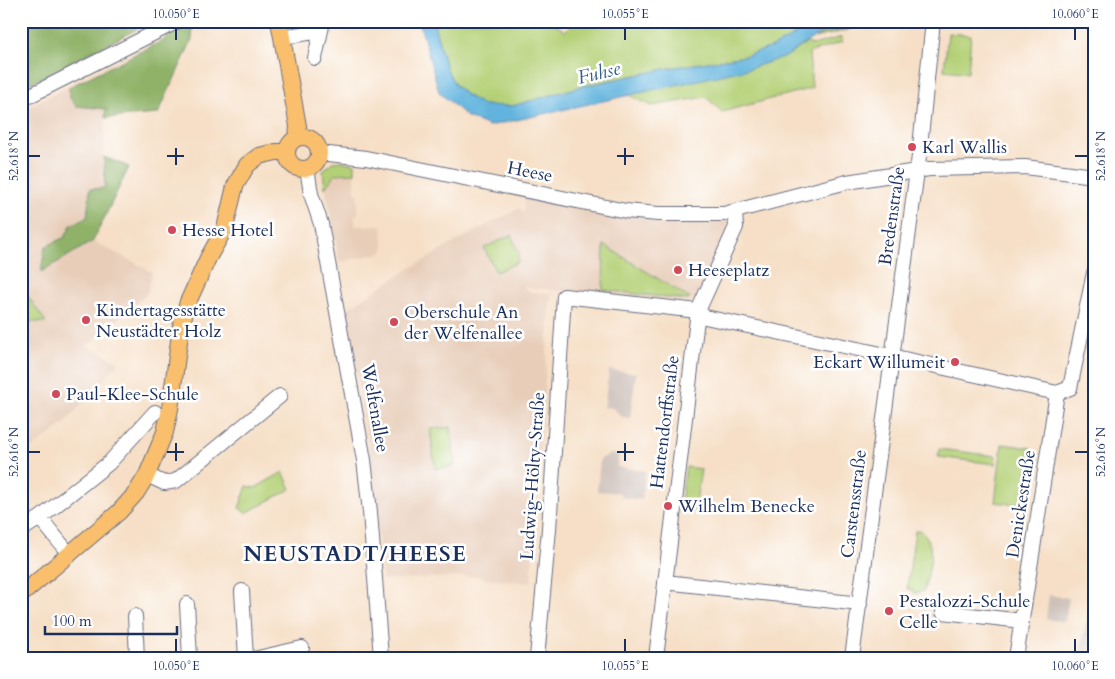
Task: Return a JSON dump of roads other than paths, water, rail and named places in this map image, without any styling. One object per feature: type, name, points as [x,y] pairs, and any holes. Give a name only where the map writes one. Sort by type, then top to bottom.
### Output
[{"type":"main road","points":[[284,29],[303,138]]},
{"type":"main road","points":[[303,138],[316,143],[319,153],[316,162],[307,168],[299,169],[288,158],[287,152],[290,144],[303,138]]},
{"type":"main road","points":[[21,595],[119,512],[136,493],[147,475],[165,432],[170,409],[181,326],[188,302],[208,258],[225,228],[235,186],[247,165],[259,156],[276,152],[287,152]]},
{"type":"street","points":[[21,100],[178,21]]},
{"type":"street","name":"Bredenstraße","points":[[892,356],[917,170],[933,21]]},
{"type":"street","points":[[284,29],[322,26],[315,58]]},
{"type":"street","name":"Heese","points":[[319,153],[366,158],[626,211],[658,214],[724,214],[847,182],[917,170],[1025,167],[1094,176]]},
{"type":"street","name":"Welfenallee","points":[[307,168],[311,194],[321,224],[364,460],[370,512],[381,658]]},
{"type":"street","points":[[735,212],[736,227],[698,311],[705,317],[1057,393],[1070,388],[1094,273]]},
{"type":"street","name":"Ludwig-Hölty-Straße","points":[[537,658],[549,519],[564,296],[698,311]]},
{"type":"street","name":"Hattendorffstraße","points":[[656,658],[698,311]]},
{"type":"street","name":"Carstensstraße","points":[[852,658],[892,356]]},
{"type":"street","name":"Denickestraße","points":[[1016,658],[1057,393]]},
{"type":"street","points":[[147,475],[164,483],[176,481],[280,396]]},
{"type":"street","points":[[21,530],[40,518],[109,463],[155,412]]},
{"type":"street","points":[[40,518],[70,555]]},
{"type":"street","points":[[665,582],[860,604]]},
{"type":"street","points":[[242,591],[246,658]]},
{"type":"street","points":[[187,604],[190,658]]},
{"type":"street","points":[[943,612],[1022,621]]},
{"type":"street","points":[[135,616],[137,658]]},
{"type":"street","points":[[258,658],[302,648]]},
{"type":"water","points":[[419,21],[433,21],[446,68],[455,85],[466,95],[483,105],[512,106],[583,86],[670,68],[745,56],[775,46],[792,37],[812,21],[837,21],[787,56],[748,69],[489,126],[467,117],[439,92]]},
{"type":"railway","points":[[1090,658],[1094,641]]},
{"type":"place","name":"Karl Wallis","points":[[912,147]]},
{"type":"place","name":"Hesse Hotel","points":[[172,230]]},
{"type":"place","name":"Heeseplatz","points":[[678,270]]},
{"type":"place","name":"Kindertagesstätte Neustädter Holz","points":[[86,320]]},
{"type":"place","name":"Oberschule An der Welfenallee","points":[[394,322]]},
{"type":"place","name":"Eckart Willumeit","points":[[955,362]]},
{"type":"place","name":"Paul-Klee-Schule","points":[[56,394]]},
{"type":"place","name":"Wilhelm Benecke","points":[[668,506]]},
{"type":"place","name":"Pestalozzi-Schule Celle","points":[[889,611]]},
{"type":"district","name":"NEUSTADT/HEESE","points":[[355,554]]},
{"type":"water label","name":"Fuhse","points":[[599,73]]}]
